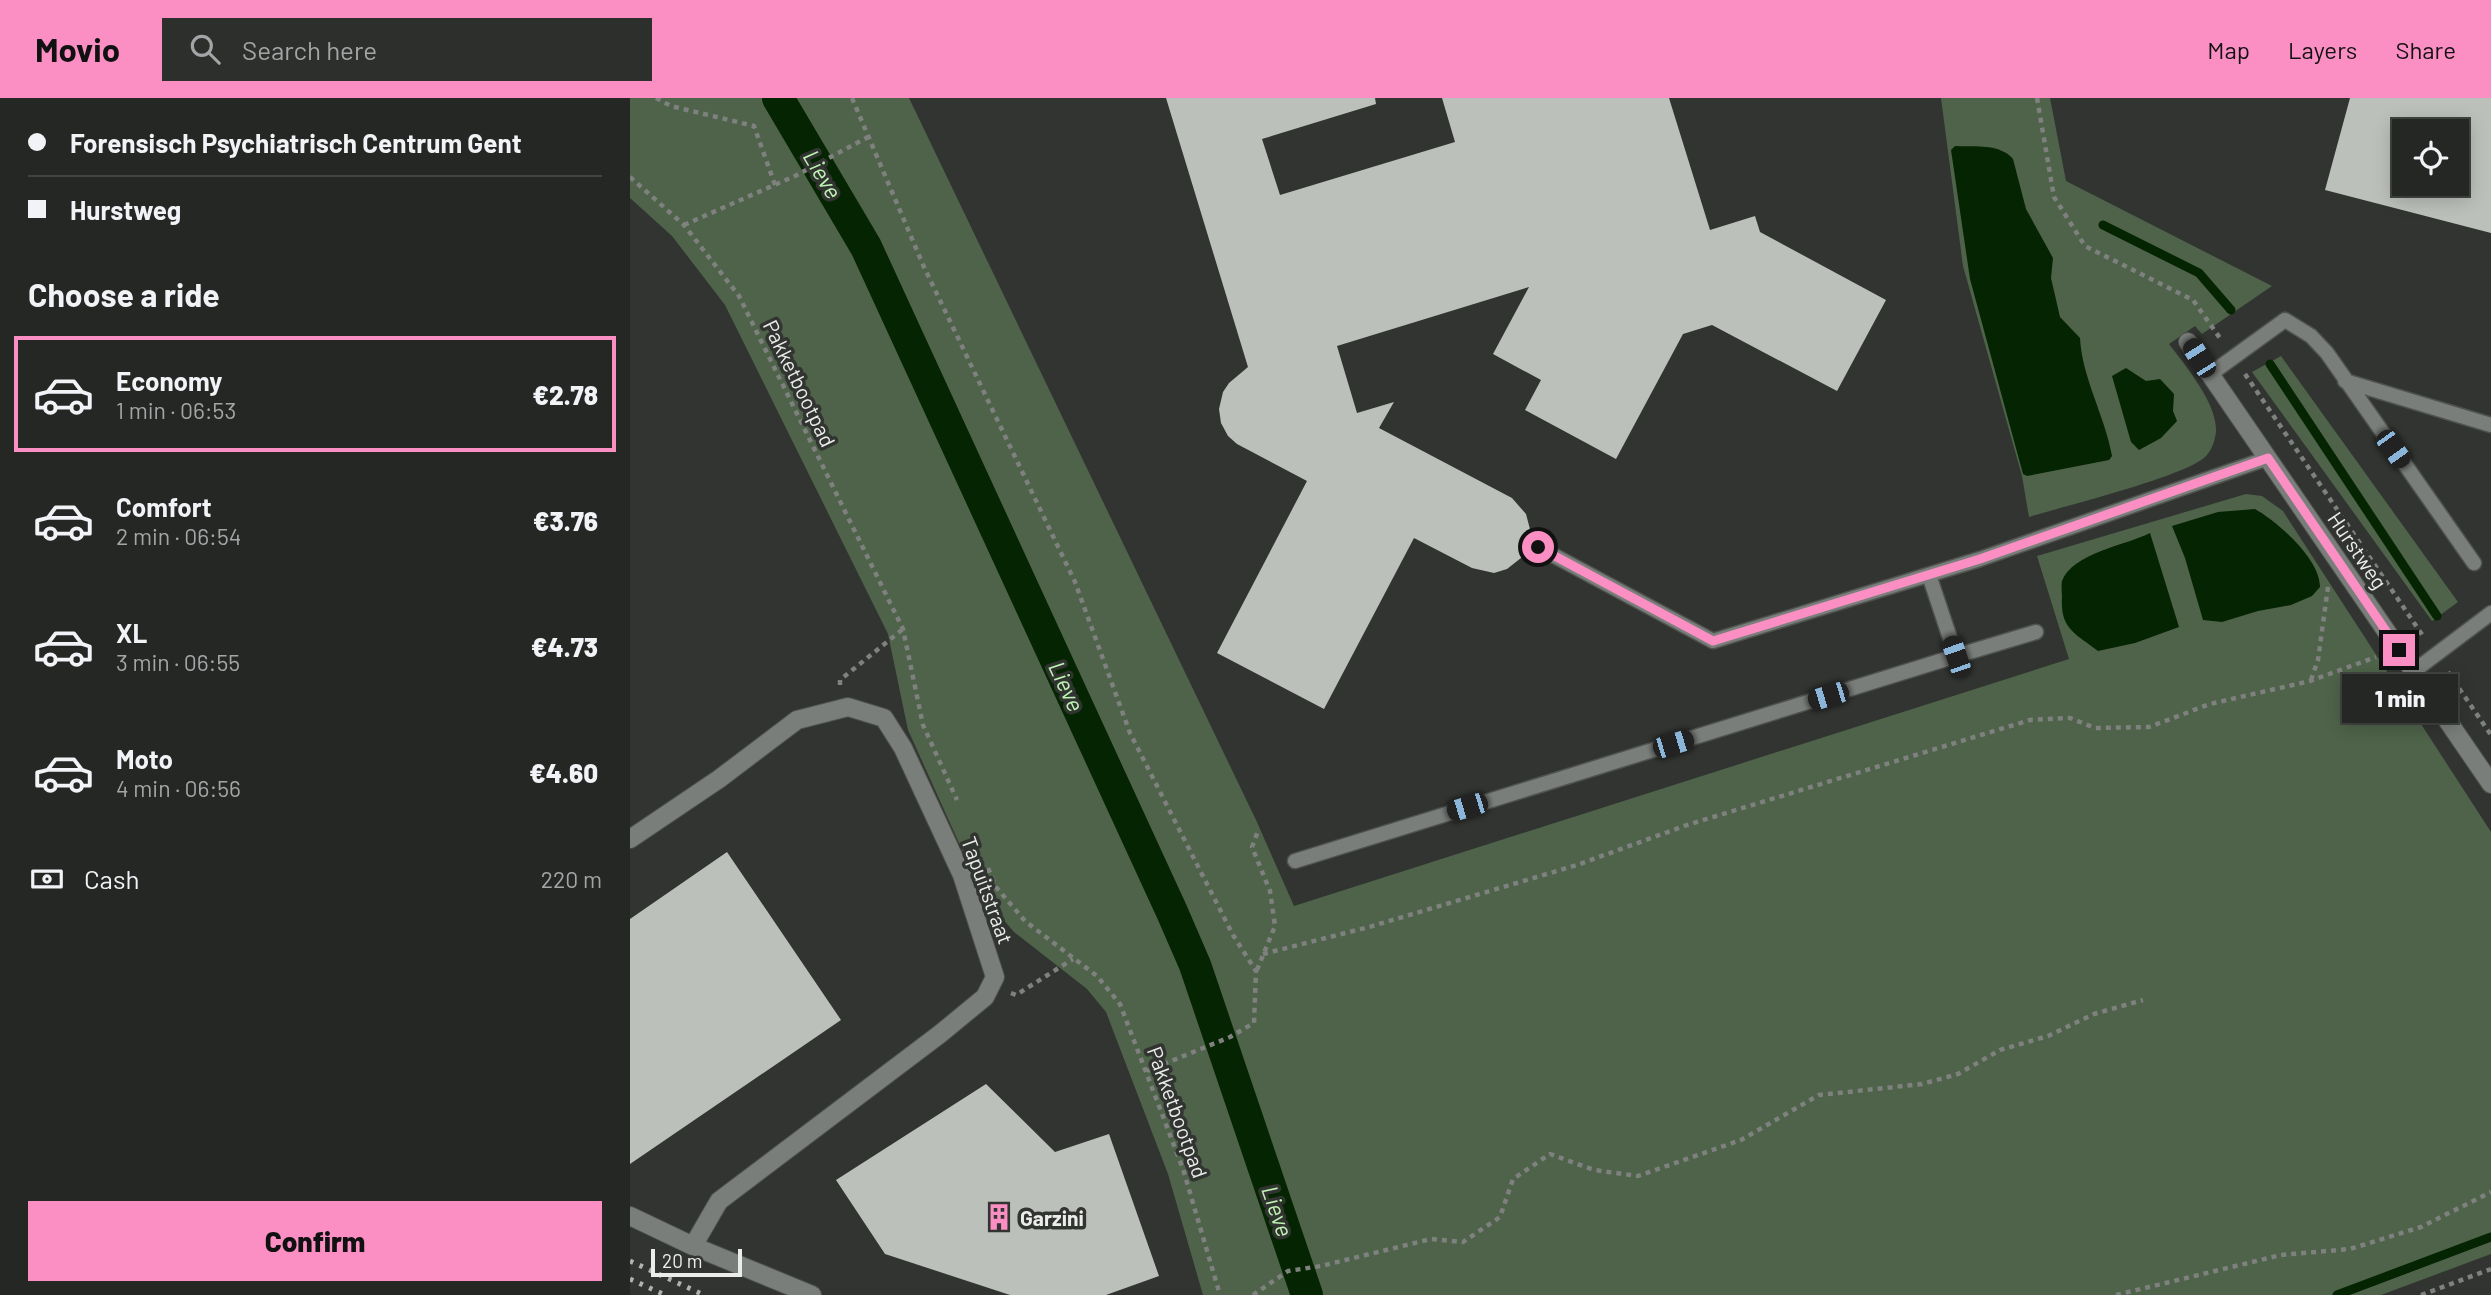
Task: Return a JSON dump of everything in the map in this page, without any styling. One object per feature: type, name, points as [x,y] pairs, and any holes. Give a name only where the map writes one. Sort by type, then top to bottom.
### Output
[{"type":"street","name":"Hurstweg","points":[[2188,342],[2491,784]]},
{"type":"street","name":"Tapuitstraat","points":[[630,839],[719,779],[797,720],[848,706],[884,718],[903,748],[962,874],[995,977],[991,985]]},
{"type":"street","points":[[693,1246],[719,1201],[940,1034],[985,996],[991,985]]},
{"type":"street","points":[[630,1216],[693,1246],[812,1295]]},
{"type":"lane","points":[[2209,375],[2285,320],[2311,335],[2474,563]]},
{"type":"lane","points":[[2344,381],[2491,425]]},
{"type":"lane","points":[[1538,547],[1713,641],[1929,575],[2268,458]]},
{"type":"lane","points":[[1929,575],[1956,656]]},
{"type":"lane","points":[[2414,671],[2491,614]]},
{"type":"lane","points":[[1295,861],[2036,632]]},
{"type":"path","points":[[656,98],[671,106],[754,126],[775,185]]},
{"type":"path","points":[[852,98],[924,267],[1075,582],[1130,733],[1233,935],[1256,971]]},
{"type":"path","points":[[684,225],[797,175],[868,137]]},
{"type":"path","name":"Pakketbootpad","points":[[630,177],[684,225],[739,296],[903,629],[923,725],[959,805]]},
{"type":"path","points":[[2310,681],[2318,660],[2326,589],[2346,572]]},
{"type":"path","points":[[842,708],[840,680],[903,629]]},
{"type":"path","points":[[1263,954],[1369,928],[1577,865],[1687,825],[2030,720],[2070,718],[2095,728],[2149,727],[2210,704],[2310,681],[2345,666],[2399,650]]},
{"type":"path","points":[[1147,1070],[1230,1037],[1254,1023],[1256,971],[1275,926],[1270,891],[1252,847],[1258,831]]},
{"type":"path","name":"Pakketbootpad","points":[[985,864],[996,887],[1025,920],[1097,976],[1120,1004],[1183,1169],[1220,1295]]},
{"type":"path","points":[[991,985],[1016,995],[1073,959]]},
{"type":"path","points":[[1253,1295],[1288,1271],[1321,1266],[1431,1239],[1463,1242],[1500,1217],[1513,1179],[1550,1154],[1594,1170],[1638,1176],[1741,1140],[1819,1096],[1922,1084],[1958,1074],[2000,1050],[2048,1036],[2094,1014],[2143,1000]]},
{"type":"path","points":[[2116,1295],[2281,1255],[2350,1249],[2421,1227],[2491,1192]]},
{"type":"path","points":[[2421,1295],[2491,1269]]},
{"type":"shaded area","points":[[630,98],[909,98],[1256,820],[1294,906],[2069,659],[2037,556],[2246,494],[2262,496],[2283,511],[2491,832],[2491,1254],[2381,1295],[1203,1295],[1168,1174],[1106,1012],[1087,989],[1014,932],[983,896],[908,730],[888,634],[725,305],[672,236],[630,198]]},
{"type":"shaded area","points":[[1941,98],[2050,98],[2066,181],[2272,286],[2202,334],[2195,326],[2169,344],[2200,386],[2215,421],[2213,445],[2206,456],[2195,464],[2151,481],[2029,517],[2022,476],[1963,266]]},
{"type":"shaded area","points":[[1955,146],[1994,148],[2013,159],[2026,209],[2053,258],[2051,278],[2060,317],[2080,338],[2085,368],[2109,441],[2112,456],[2109,460],[2027,476],[2023,474],[1970,279],[1951,150]]},
{"type":"shaded area","points":[[2281,356],[2458,602],[2432,621],[2252,372]]},
{"type":"shaded area","points":[[2126,368],[2146,381],[2160,379],[2174,394],[2173,411],[2177,421],[2161,438],[2139,450],[2131,442],[2112,376]]},
{"type":"shaded area","points":[[2255,509],[2296,542],[2313,565],[2320,587],[2312,596],[2291,605],[2222,622],[2203,620],[2185,558],[2172,526],[2218,512]]},
{"type":"shaded area","points":[[2150,533],[2179,627],[2135,643],[2098,651],[2066,623],[2062,608],[2062,581],[2068,571],[2088,557]]},
{"type":"building","points":[[1166,98],[1375,98],[1376,104],[1262,139],[1280,195],[1455,142],[1442,98],[1669,98],[1710,230],[1755,216],[1760,232],[1886,300],[1837,391],[1712,325],[1683,334],[1616,459],[1525,410],[1541,380],[1493,354],[1529,287],[1337,346],[1357,413],[1394,402],[1379,428],[1512,498],[1526,514],[1531,533],[1527,550],[1521,558],[1507,569],[1494,573],[1472,568],[1414,538],[1324,709],[1217,653],[1307,481],[1237,444],[1228,436],[1221,423],[1219,409],[1223,392],[1229,383],[1248,367]]},
{"type":"building","points":[[2350,98],[2491,98],[2491,233],[2325,190]]},
{"type":"building","points":[[727,852],[841,1020],[630,1164],[630,919]]},
{"type":"building","name":"Garzini","points":[[986,1084],[1055,1152],[1109,1134],[1159,1276],[1106,1295],[1010,1295],[885,1254],[836,1180]]},
{"type":"waterway","name":"Lieve","points":[[778,98],[866,247],[1172,912],[1195,965],[1307,1295]]},
{"type":"waterway","points":[[2103,225],[2199,273],[2231,310]]},
{"type":"waterway","points":[[2270,364],[2437,616]]},
{"type":"waterway","points":[[2337,1295],[2491,1237]]},
{"type":"railway","points":[[630,1261],[704,1295]]},
{"type":"railway","points":[[630,1279],[665,1295]]},
{"type":"place","name":"Garzini","points":[[999,1217]]},
{"type":"route","points":[[1538,547],[1713,641],[1980,559],[2268,458],[2399,650]]}]
